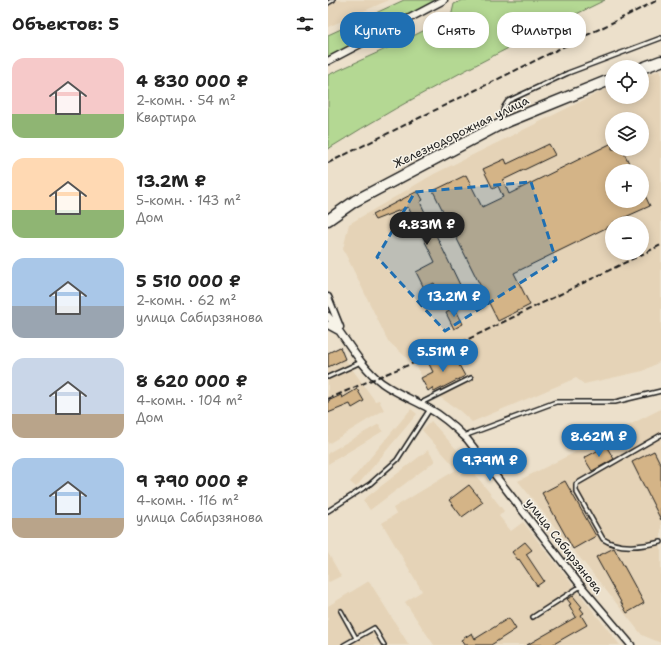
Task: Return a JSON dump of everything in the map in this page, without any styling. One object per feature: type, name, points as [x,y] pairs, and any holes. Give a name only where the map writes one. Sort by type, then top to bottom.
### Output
[{"type":"main road","points":[[649,65],[661,61]]},
{"type":"main road","name":"Железнодорожная улица","points":[[330,221],[374,190],[499,125],[605,82]]},
{"type":"street","points":[[328,61],[444,0]]},
{"type":"street","points":[[328,297],[342,333]]},
{"type":"street","points":[[328,316],[342,333]]},
{"type":"street","points":[[328,325],[342,333]]},
{"type":"street","name":"улица Сабирзянова","points":[[342,333],[361,362],[384,384],[430,409],[456,428],[464,436],[581,586],[631,645]]},
{"type":"lane","points":[[328,3],[333,0]]},
{"type":"lane","points":[[499,125],[504,107],[508,101],[568,74],[661,38]]},
{"type":"lane","points":[[328,377],[361,362]]},
{"type":"lane","points":[[420,404],[471,378]]},
{"type":"lane","points":[[464,436],[556,402],[615,402],[661,391]]},
{"type":"lane","points":[[328,511],[370,484],[397,460],[430,409]]},
{"type":"lane","points":[[661,435],[576,484],[576,491],[603,539],[610,544],[640,546],[661,542]]},
{"type":"lane","points":[[533,617],[581,586]]},
{"type":"lane","points":[[341,611],[356,638]]},
{"type":"lane","points":[[344,645],[374,628],[384,645]]},
{"type":"highlighted area","points":[[531,182],[556,260],[445,331],[377,257],[415,192]]},
{"type":"shaded area","points":[[328,0],[389,0],[362,12],[340,12],[340,22],[328,27]]},
{"type":"shaded area","points":[[661,70],[661,361],[643,371],[584,384],[576,378],[472,422],[460,411],[428,389],[417,367],[388,341],[343,249],[349,224],[434,174],[605,89],[605,104],[649,104],[649,74]]},
{"type":"shaded area","points":[[340,347],[345,359],[375,401],[379,400],[384,410],[328,444],[328,353]]},
{"type":"shaded area","points":[[411,409],[417,414],[356,487],[350,482]]},
{"type":"shaded area","points":[[661,409],[661,643],[642,635],[518,481]]},
{"type":"shaded area","points":[[431,421],[466,460],[456,468],[422,430]]},
{"type":"shaded area","points":[[379,424],[383,431],[328,464],[328,453]]},
{"type":"shaded area","points":[[428,450],[435,461],[370,510],[363,500]]},
{"type":"shaded area","points":[[470,468],[504,511],[499,516],[511,531],[523,522],[620,645],[434,645],[405,602],[422,591],[382,523],[396,514],[393,508],[456,470],[459,475]]},
{"type":"shaded area","points":[[328,553],[341,576],[329,582],[328,581]]},
{"type":"shaded area","points":[[369,581],[409,645],[328,645],[328,606]]},
{"type":"green space","points":[[404,0],[436,0],[414,12],[378,12]]},
{"type":"green space","points":[[463,0],[605,0],[581,12],[497,12],[497,48],[510,48],[430,89],[328,149],[328,75],[388,48],[415,48],[415,35],[423,31],[423,48],[489,48],[489,12],[452,12],[454,4]]},
{"type":"green space","points":[[340,29],[340,48],[348,48],[328,57],[328,35]]},
{"type":"building","points":[[549,144],[555,155],[503,180],[509,194],[605,146],[605,156],[626,156],[630,164],[605,164],[605,208],[646,208],[628,216],[605,216],[605,228],[514,273],[530,305],[498,321],[433,191],[466,175],[482,207],[503,197],[498,186],[493,189],[483,169],[505,159],[507,164]]},
{"type":"building","points":[[418,191],[423,200],[420,202],[461,287],[441,297],[434,283],[424,288],[416,272],[435,262],[408,207],[375,220],[372,215]]},
{"type":"building","points":[[455,308],[463,324],[454,329],[446,313]]},
{"type":"building","points":[[340,347],[345,359],[328,367],[328,353]]},
{"type":"building","points":[[452,352],[465,376],[434,392],[432,388],[428,391],[421,378],[433,372],[429,364]]},
{"type":"building","points":[[357,389],[364,401],[352,408],[350,404],[328,413],[328,401],[341,395],[342,398]]},
{"type":"building","points":[[606,446],[614,459],[592,471],[584,458]]},
{"type":"building","points":[[654,451],[661,465],[661,520],[632,462]]},
{"type":"building","points":[[565,481],[596,536],[573,549],[542,493]]},
{"type":"building","points":[[469,485],[483,502],[462,517],[449,500]]},
{"type":"building","points":[[525,542],[532,550],[526,554],[544,581],[537,586],[519,559],[518,560],[512,552]]},
{"type":"building","points":[[614,548],[644,603],[627,613],[596,557]]},
{"type":"building","points":[[573,596],[582,607],[580,608],[584,613],[581,615],[587,625],[552,645],[527,645],[576,617],[569,605],[571,604],[567,599]]},
{"type":"building","points":[[509,618],[516,629],[491,645],[464,645],[461,640],[472,633],[475,639]]},
{"type":"railway","points":[[328,163],[658,0]]},
{"type":"railway","points":[[328,399],[448,349],[661,245]]}]
